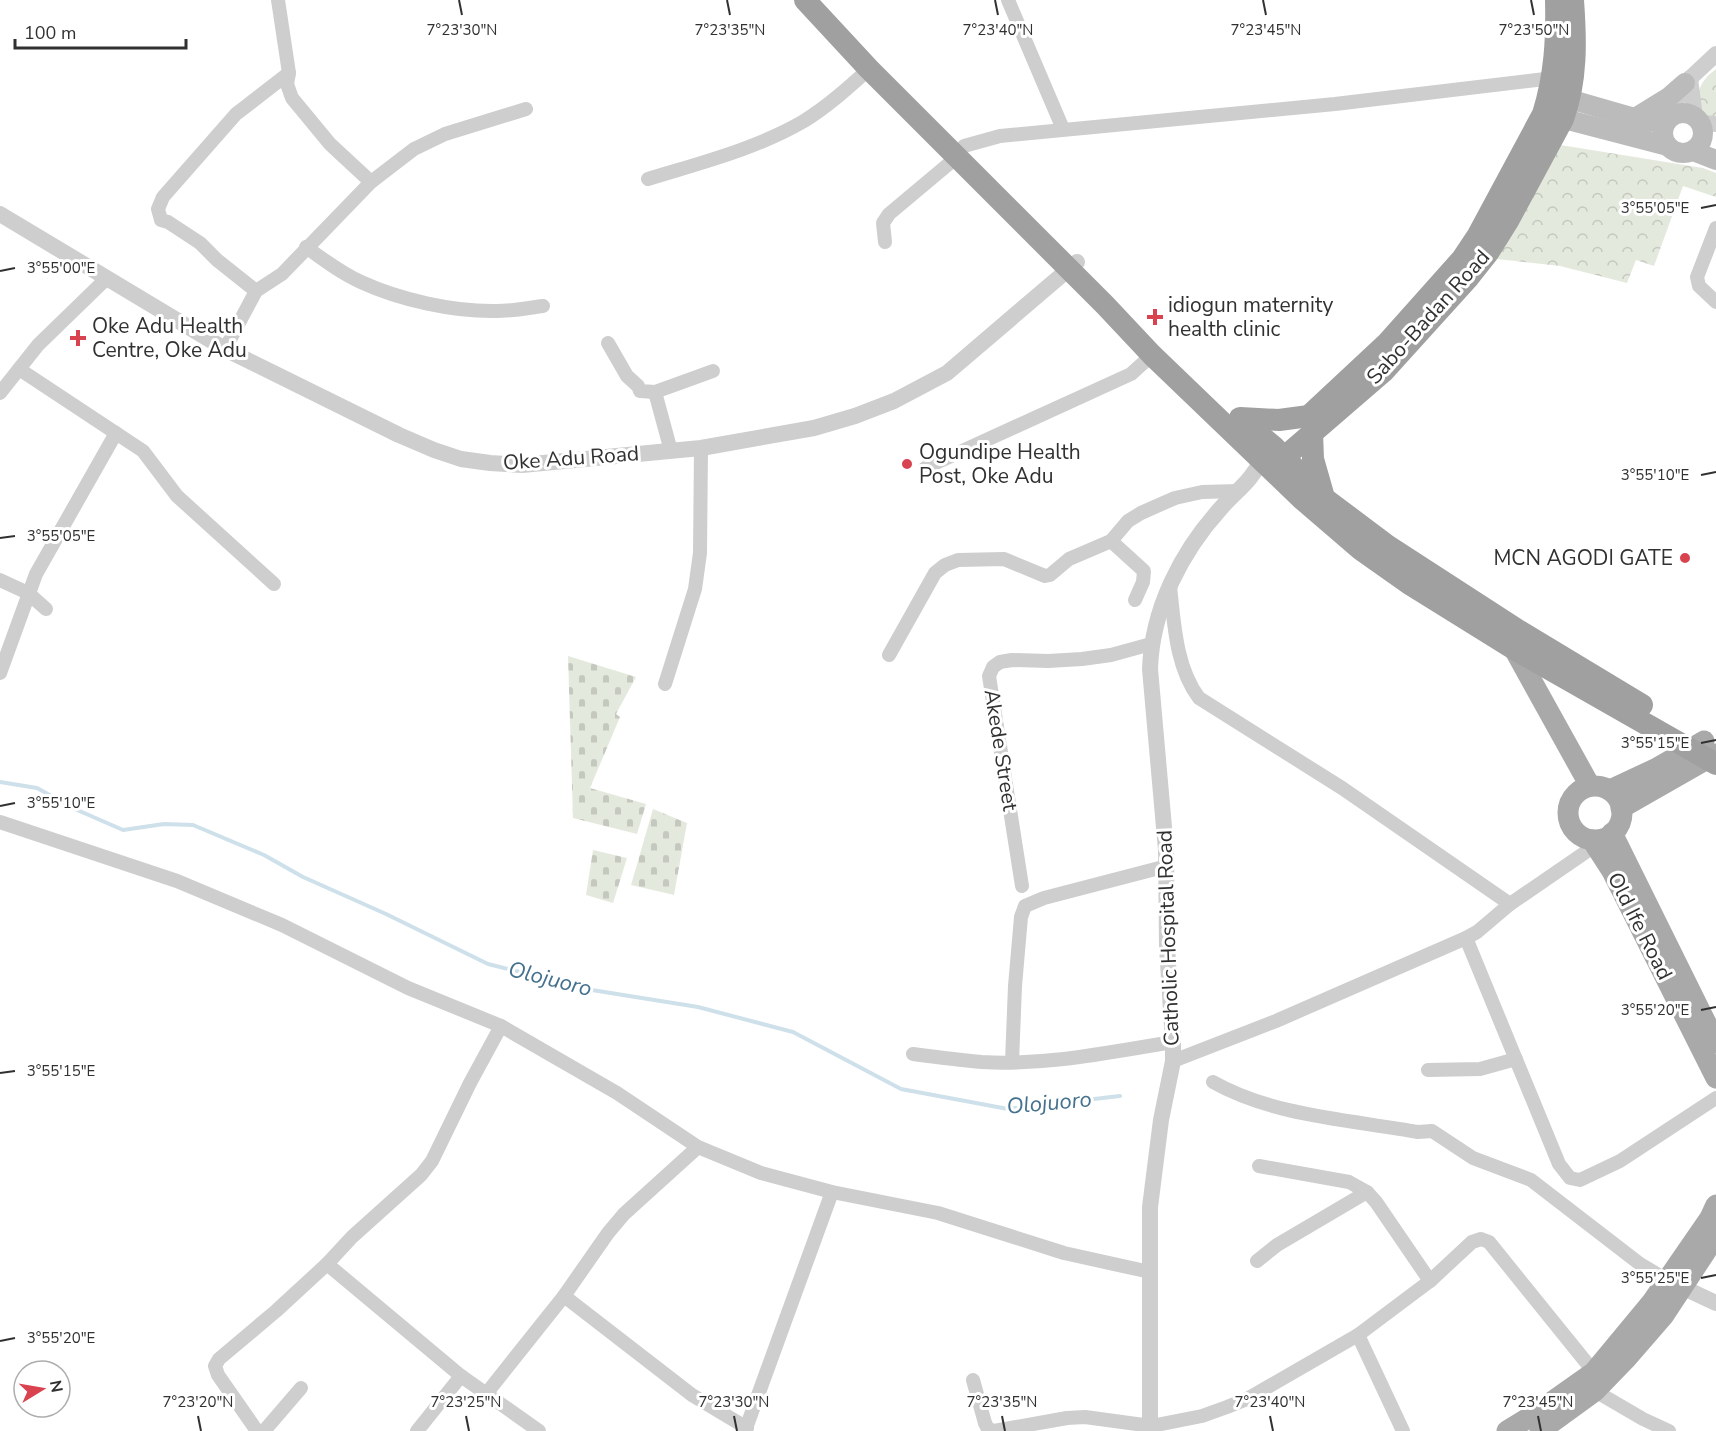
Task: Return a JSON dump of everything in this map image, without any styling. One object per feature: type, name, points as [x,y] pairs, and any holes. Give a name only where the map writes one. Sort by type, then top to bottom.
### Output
[{"type":"highway","name":"Sabo-Badan Road","points":[[1556,0],[1556,101]]},
{"type":"highway","name":"Sabo-Badan Road","points":[[1269,462],[1317,419],[1387,343],[1462,259],[1478,235],[1556,101],[1576,58],[1573,0]]},
{"type":"highway","points":[[816,4],[869,69],[961,152]]},
{"type":"highway","points":[[816,4],[879,62],[961,152],[1073,266],[1240,418],[1269,462],[1324,498],[1388,546],[1708,753]]},
{"type":"highway","points":[[1073,266],[1105,305],[1152,355],[1269,462],[1303,500],[1360,549],[1411,585],[1514,649],[1708,753]]},
{"type":"highway","points":[[1240,418],[1317,419],[1314,465],[1324,498]]},
{"type":"main road","points":[[1635,118],[1669,97],[1688,80]]},
{"type":"main road","points":[[1556,101],[1635,118],[1667,122]]},
{"type":"main road","points":[[1556,101],[1668,146],[1682,154],[1698,147],[1706,128],[1690,114],[1678,113],[1667,122],[1663,135],[1668,146]]},
{"type":"main road","points":[[1693,151],[1716,160]]},
{"type":"main road","points":[[1514,649],[1607,795],[1620,822],[1600,839]]},
{"type":"main road","name":"Old Ife Road","points":[[1708,753],[1607,795],[1577,792],[1569,804],[1568,818],[1579,835],[1600,839],[1716,1043]]},
{"type":"main road","name":"Old Ife Road","points":[[1600,839],[1617,881],[1716,1078]]},
{"type":"main road","points":[[1540,1431],[1664,1315],[1675,1283],[1716,1205]]},
{"type":"main road","points":[[1675,1283],[1716,1236]]},
{"type":"main road","points":[[1507,1431],[1594,1381]]},
{"type":"street","points":[[278,0],[289,73],[287,84],[292,98],[330,144],[370,182]]},
{"type":"street","points":[[1008,0],[1063,129]]},
{"type":"street","points":[[1667,122],[1688,80],[1716,54]]},
{"type":"street","points":[[648,179],[711,160],[776,135],[804,121],[839,97],[869,69]]},
{"type":"street","points":[[256,291],[217,260],[200,243],[168,222],[161,220],[158,209],[163,197],[236,114],[289,73]]},
{"type":"street","points":[[1688,80],[1706,128]]},
{"type":"street","points":[[885,242],[883,223],[889,214],[961,152],[1000,136],[1335,104],[1556,101]]},
{"type":"street","points":[[225,349],[256,291],[282,274],[370,182],[414,149],[445,134],[526,109]]},
{"type":"street","name":"Oke Adu Road","points":[[0,214],[225,349],[399,435],[461,459],[522,465],[702,448],[814,428],[855,416],[894,400],[947,373],[1073,266]]},
{"type":"street","points":[[1716,228],[1697,277],[1699,286],[1716,302]]},
{"type":"street","points":[[306,247],[340,271],[362,283],[428,304],[498,311],[543,306]]},
{"type":"street","points":[[0,393],[38,345],[107,278]]},
{"type":"street","points":[[608,343],[624,371],[640,391],[655,392],[713,371]]},
{"type":"street","points":[[925,468],[1131,374],[1152,355]]},
{"type":"street","points":[[19,369],[143,451],[177,496],[274,584]]},
{"type":"street","points":[[655,392],[671,451]]},
{"type":"street","points":[[0,673],[36,574],[116,433]]},
{"type":"street","points":[[665,684],[695,589],[700,554],[702,448]]},
{"type":"street","name":"Catholic Hospital Road","points":[[1151,1428],[1150,1207],[1153,1170],[1173,1061],[1173,1042],[1167,947],[1167,866],[1150,669],[1151,644],[1156,620],[1170,586],[1199,533],[1222,506],[1269,462]]},
{"type":"street","points":[[889,655],[935,573],[945,565],[958,560],[1004,559],[1045,576],[1050,575],[1069,559],[1111,541],[1128,521],[1174,498],[1202,492],[1238,491]]},
{"type":"street","points":[[1111,541],[1144,571],[1143,582],[1135,600]]},
{"type":"street","points":[[0,580],[28,593],[46,609]]},
{"type":"street","points":[[1170,586],[1179,648],[1188,680],[1199,698],[1342,788],[1510,904]]},
{"type":"street","name":"Akede Street","points":[[1022,886],[989,676],[993,667],[1000,662],[1012,660],[1048,662],[1111,655],[1151,644]]},
{"type":"street","points":[[0,822],[177,882],[282,925],[408,988],[501,1026],[617,1093],[698,1147],[761,1173],[832,1192],[938,1213],[1064,1253],[1150,1272]]},
{"type":"street","points":[[1173,1061],[1276,1021],[1466,938],[1600,839]]},
{"type":"street","points":[[1012,1062],[1015,986],[1021,917],[1025,906],[1044,898],[1167,866]]},
{"type":"street","points":[[1466,938],[1559,1164],[1569,1178],[1580,1180],[1620,1161],[1716,1098]]},
{"type":"street","points":[[257,1431],[218,1374],[215,1366],[219,1359],[327,1264],[352,1237],[413,1183],[432,1161],[501,1026]]},
{"type":"street","points":[[913,1054],[982,1062],[1012,1062],[1080,1058],[1173,1042]]},
{"type":"street","points":[[1428,1070],[1480,1069],[1516,1059]]},
{"type":"street","points":[[1213,1082],[1236,1095],[1281,1108],[1418,1132],[1432,1131],[1473,1158],[1531,1180],[1640,1264],[1716,1303]]},
{"type":"street","points":[[486,1394],[564,1296],[624,1214],[698,1147]]},
{"type":"street","points":[[1259,1167],[1349,1182],[1367,1192],[1377,1202],[1430,1281]]},
{"type":"street","points":[[564,1296],[692,1395],[746,1429],[832,1192]]},
{"type":"street","points":[[1257,1261],[1277,1245],[1367,1192]]},
{"type":"street","points":[[973,1380],[985,1423],[988,1429],[994,1431],[1085,1417],[1151,1428],[1202,1416],[1246,1399],[1358,1335],[1430,1281],[1472,1242],[1481,1239],[1489,1242],[1594,1381],[1643,1419],[1670,1431]]},
{"type":"street","points":[[327,1264],[461,1376],[539,1431]]},
{"type":"street","points":[[1358,1335],[1403,1431]]},
{"type":"street","points":[[417,1431],[461,1376]]},
{"type":"street","points":[[264,1431],[300,1388]]},
{"type":"green space","points":[[1716,69],[1716,119],[1699,114],[1698,100],[1702,84]]},
{"type":"green space","points":[[1542,142],[1703,168],[1716,173],[1716,197],[1683,186],[1654,266],[1636,260],[1627,283],[1560,266],[1479,257]]},
{"type":"green space","points":[[568,656],[636,677],[616,714],[620,717],[590,788],[646,804],[637,834],[573,818]]},
{"type":"green space","points":[[653,809],[687,823],[674,895],[631,885]]},
{"type":"green space","points":[[593,850],[627,858],[613,903],[586,895]]},
{"type":"waterway","name":"Olojuoro","points":[[0,782],[37,788],[75,809],[123,830],[164,824],[193,825],[264,855],[303,877],[386,914],[488,964],[592,990],[698,1007],[793,1032],[901,1089],[1008,1109],[1120,1096]]},
{"type":"place","name":"idiogun maternity health clinic","points":[[1155,317]]},
{"type":"place","name":"Oke Adu Health Centre, Oke Adu","points":[[78,338]]},
{"type":"place","name":"Ogundipe Health Post, Oke Adu","points":[[907,464]]},
{"type":"place","name":"MCN AGODI GATE","points":[[1685,558]]}]
